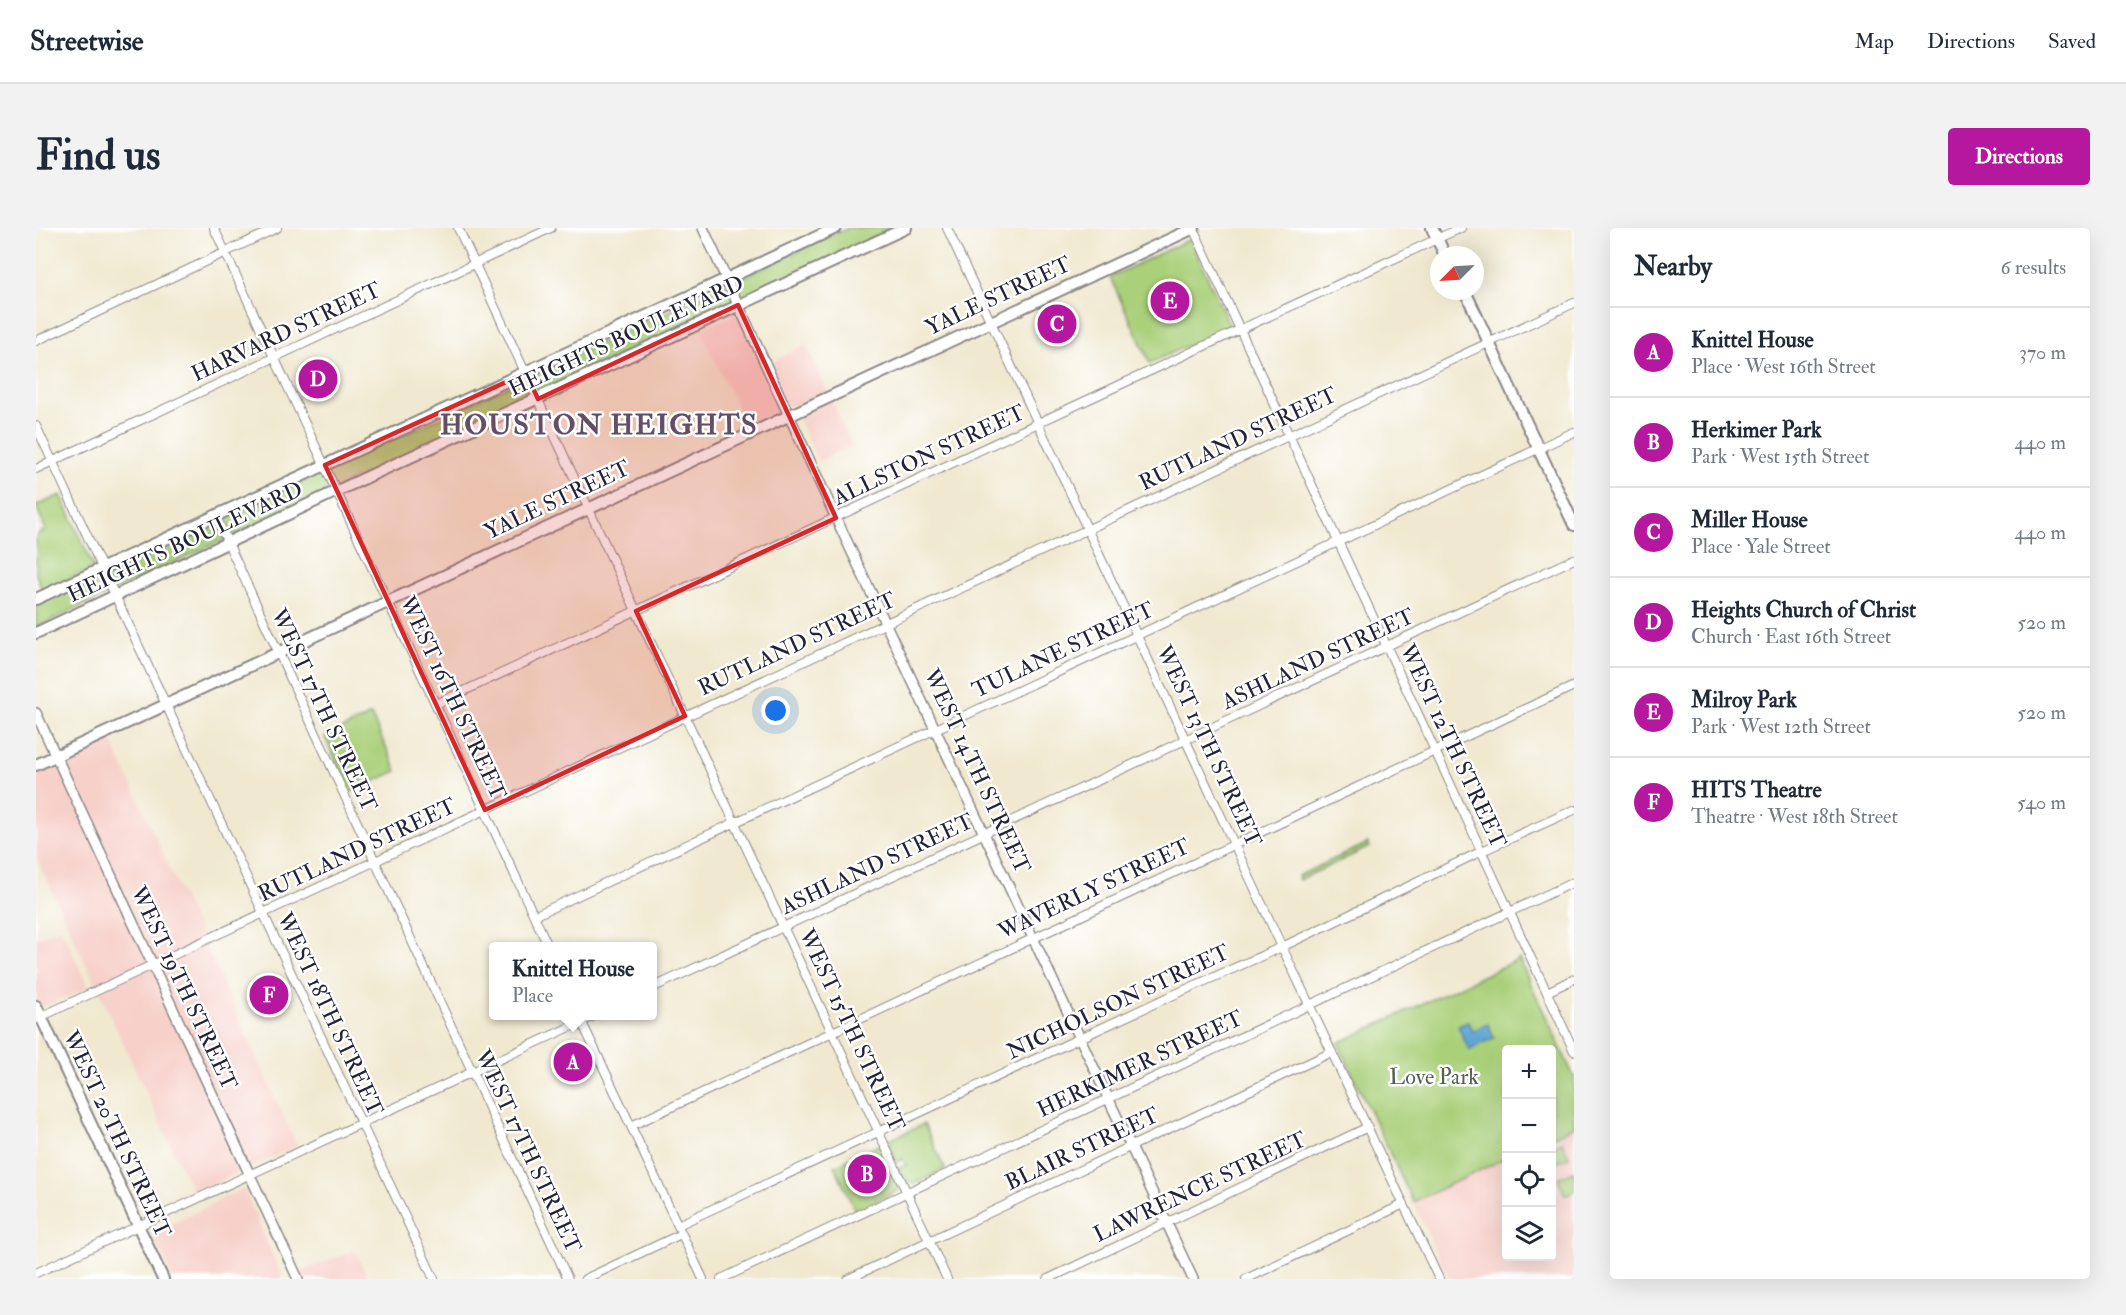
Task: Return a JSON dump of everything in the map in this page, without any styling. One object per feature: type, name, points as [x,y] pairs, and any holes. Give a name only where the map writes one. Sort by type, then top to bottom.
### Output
[{"type":"main road","name":"HEIGHTS BOULEVARD","points":[[36,599],[836,228]]},
{"type":"main road","name":"HEIGHTS BOULEVARD","points":[[36,633],[906,228]]},
{"type":"main road","name":"YALE STREET","points":[[36,765],[1193,228]]},
{"type":"main road","points":[[1432,228],[1440,234]]},
{"type":"main road","points":[[1469,300],[1574,525]]},
{"type":"main road","name":"WEST 20TH STREET","points":[[38,1014],[163,1279]]},
{"type":"street","name":"WEST 16TH STREET","points":[[214,228],[546,942]]},
{"type":"street","points":[[36,341],[278,228]]},
{"type":"street","name":"WEST 15TH STREET","points":[[458,228],[947,1279]]},
{"type":"street","name":"HARVARD STREET","points":[[36,469],[551,228]]},
{"type":"street","name":"WEST 14TH STREET","points":[[703,228],[836,518],[1193,1279]]},
{"type":"street","name":"WEST 13TH STREET","points":[[947,228],[1185,741],[1439,1279]]},
{"type":"street","name":"WEST 12TH STREET","points":[[1193,228],[1574,1051]]},
{"type":"street","name":"ALLSTON STREET","points":[[436,704],[1039,424],[1440,234],[1461,228]]},
{"type":"street","name":"RUTLAND STREET","points":[[38,1014],[152,965],[1574,303]]},
{"type":"street","name":"WEST 18TH STREET","points":[[36,426],[434,1279]]},
{"type":"street","name":"TULANE STREET","points":[[534,916],[1574,432]]},
{"type":"street","name":"WEST 17TH STREET","points":[[215,515],[567,1279]]},
{"type":"street","name":"ASHLAND STREET","points":[[657,986],[1574,559]]},
{"type":"street","name":"WAVERLY STREET","points":[[630,1126],[1574,686]]},
{"type":"street","name":"WEST 19TH STREET","points":[[36,713],[298,1279]]},
{"type":"street","name":"NICHOLSON STREET","points":[[585,1279],[879,1132],[1574,810]]},
{"type":"street","name":"HERKIMER STREET","points":[[720,1279],[1574,882]]},
{"type":"street","points":[[1547,992],[1574,979]]},
{"type":"street","points":[[36,1273],[472,1072],[576,1020]]},
{"type":"street","points":[[581,1020],[703,1279]]},
{"type":"street","name":"BLAIR STREET","points":[[848,1279],[1332,1052]]},
{"type":"street","name":"LAWRENCE STREET","points":[[1048,1279],[1368,1128]]},
{"type":"street","points":[[1246,1279],[1404,1204]]},
{"type":"highlighted area","points":[[738,305],[836,518],[636,611],[685,716],[485,810],[325,465],[526,373],[538,399]]},
{"type":"shaded area","points":[[736,314],[761,368],[806,344],[852,446],[818,461],[791,404],[746,426],[701,331]]},
{"type":"shaded area","points":[[111,740],[297,1146],[193,1193],[36,857],[36,774]]},
{"type":"shaded area","points":[[61,928],[89,988],[36,1009],[36,939]]},
{"type":"shaded area","points":[[1574,1126],[1574,1279],[1449,1279],[1413,1202],[1502,1160],[1502,1261],[1556,1261],[1556,1135]]},
{"type":"shaded area","points":[[244,1188],[282,1277],[278,1279],[173,1279],[152,1234]]},
{"type":"shaded area","points":[[355,1250],[368,1279],[285,1279],[304,1270]]},
{"type":"green space","points":[[848,228],[894,228],[36,627],[36,605]]},
{"type":"green space","points":[[1190,239],[1230,326],[1150,363],[1110,277]]},
{"type":"green space","points":[[61,495],[94,568],[43,591],[36,575],[36,535],[46,530],[36,506]]},
{"type":"green space","points":[[371,715],[397,771],[351,792],[325,737]]},
{"type":"green space","points":[[1368,843],[1370,847],[1299,880],[1298,876]]},
{"type":"green space","name":"Love Park","points":[[1519,959],[1574,1077],[1574,1126],[1556,1135],[1556,1045],[1502,1045],[1502,1160],[1413,1202],[1338,1043]]},
{"type":"green space","points":[[924,1124],[945,1169],[915,1184],[903,1176],[899,1168],[906,1165],[903,1159],[897,1162],[887,1141]]},
{"type":"green space","points":[[1562,1142],[1569,1157],[1556,1163],[1556,1153],[1556,1145]]},
{"type":"green space","points":[[881,1144],[899,1190],[855,1211],[835,1166]]},
{"type":"green space","points":[[1574,1171],[1574,1191],[1565,1195],[1558,1178]]},
{"type":"water","points":[[1468,1022],[1472,1031],[1488,1024],[1494,1038],[1469,1050],[1458,1026]]},
{"type":"place","name":"Milroy Park","points":[[1170,301]]},
{"type":"place","name":"Miller House","points":[[1057,324]]},
{"type":"place","name":"Heights Church of Christ","points":[[318,379]]},
{"type":"place","name":"HITS Theatre","points":[[269,995]]},
{"type":"place","name":"Knittel House","points":[[573,1062]]},
{"type":"place","name":"Herkimer Park","points":[[867,1174]]},
{"type":"district","name":"HOUSTON HEIGHTS","points":[[599,425]]}]
